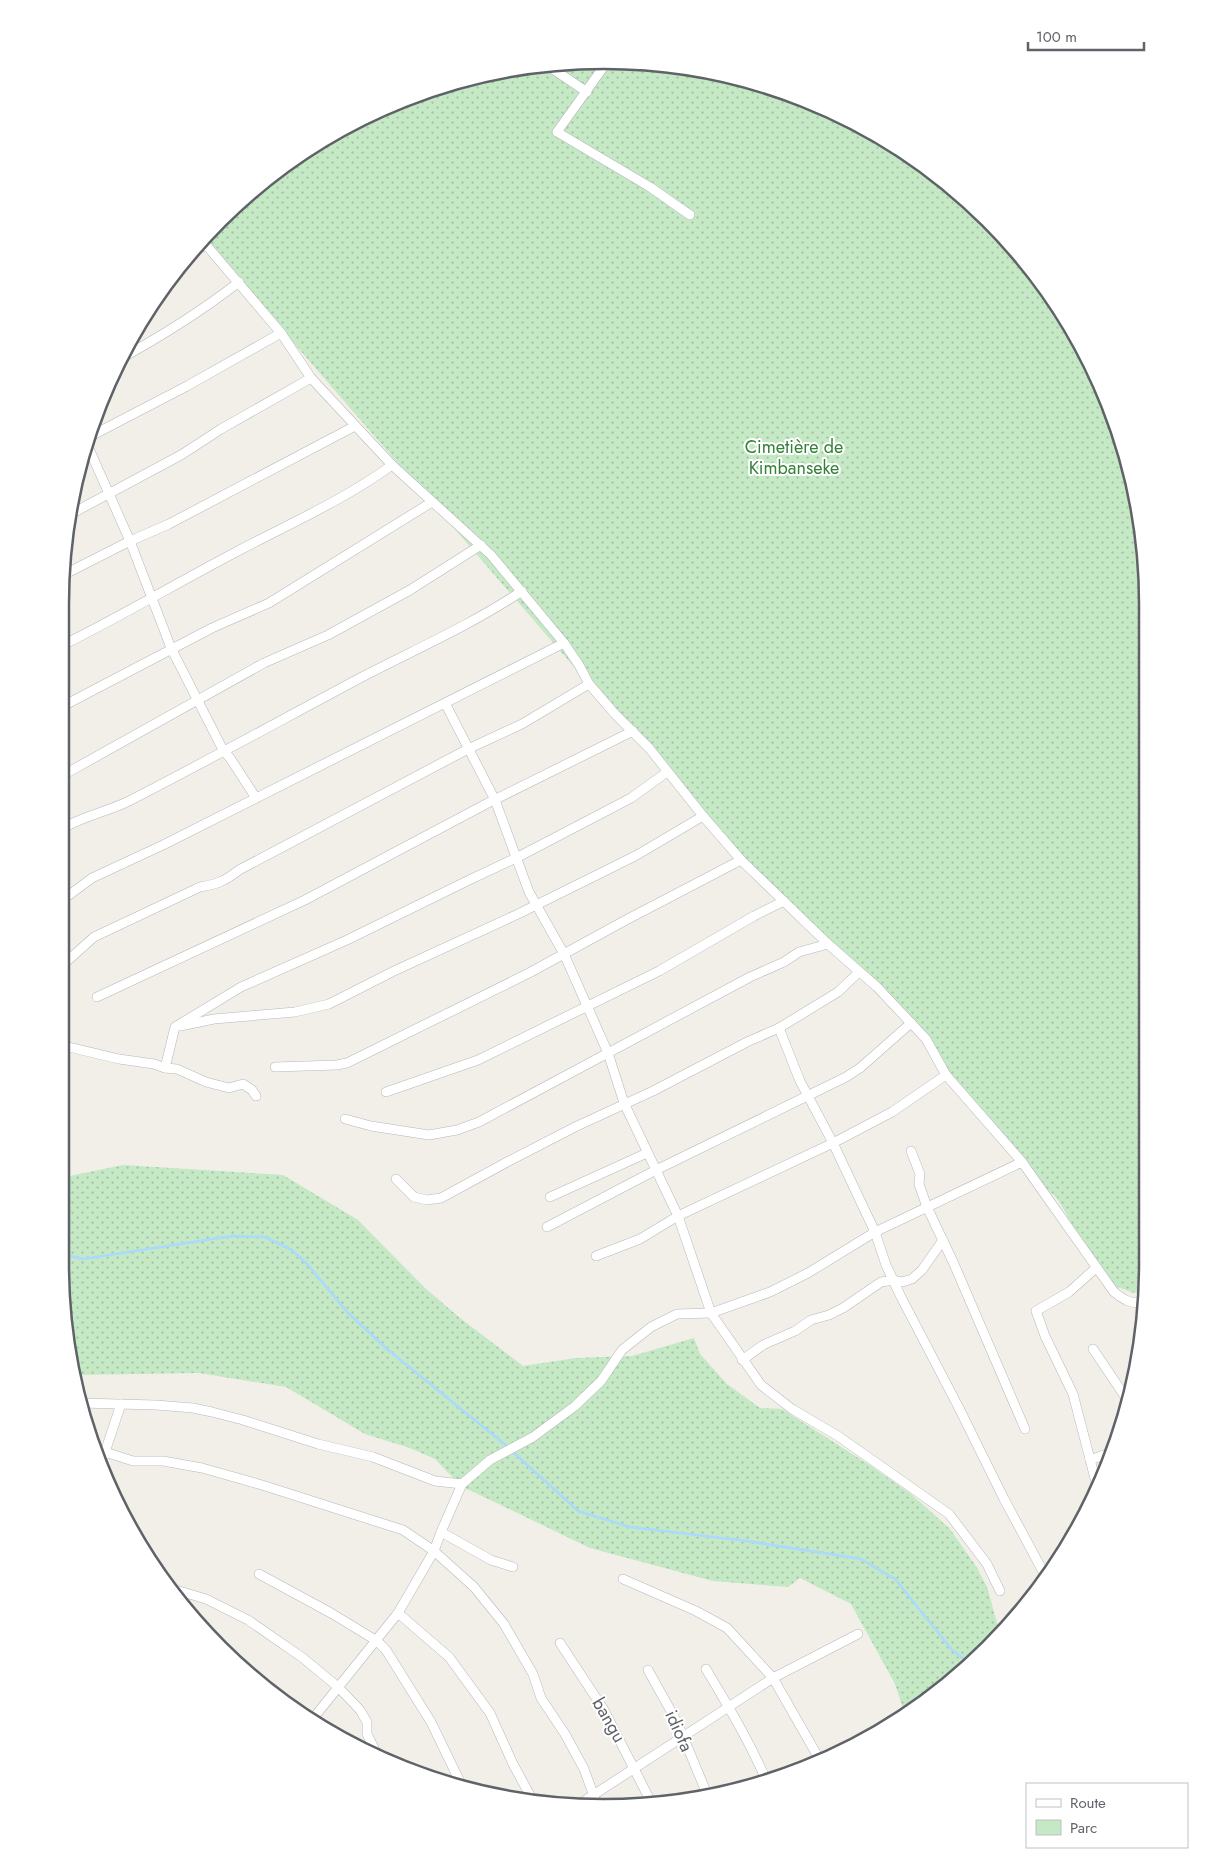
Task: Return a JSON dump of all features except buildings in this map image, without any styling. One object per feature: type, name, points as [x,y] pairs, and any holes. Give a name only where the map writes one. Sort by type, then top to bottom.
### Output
[{"type":"street","points":[[602,69],[557,132],[650,187],[690,215]]},
{"type":"street","points":[[556,71],[587,92]]},
{"type":"street","points":[[207,246],[281,333],[311,378],[392,465],[481,545],[522,591],[564,643],[589,684],[615,714],[649,748],[741,860],[828,944],[877,987],[926,1039],[946,1075],[1022,1162],[1114,1292],[1124,1300],[1138,1304]]},
{"type":"street","points":[[131,353],[176,328],[238,282]]},
{"type":"street","points":[[97,433],[187,386],[281,333]]},
{"type":"street","points":[[77,511],[181,455],[221,429],[311,378]]},
{"type":"street","points":[[70,571],[130,541],[169,524],[355,426]]},
{"type":"street","points":[[91,452],[130,541],[171,648],[223,750],[256,798]]},
{"type":"street","points":[[69,642],[365,484],[392,465]]},
{"type":"street","points":[[69,703],[171,648],[269,603],[432,502]]},
{"type":"street","points":[[69,772],[137,732],[197,702],[264,663],[328,635],[410,590],[481,545]]},
{"type":"street","points":[[69,825],[129,801],[406,654],[462,627],[497,608],[522,591]]},
{"type":"street","points":[[69,895],[92,878],[163,845],[564,643]]},
{"type":"street","points":[[69,959],[94,937],[200,886],[218,884],[227,880],[239,870],[468,749],[522,724],[589,684]]},
{"type":"street","points":[[445,702],[495,800],[535,904],[564,954],[608,1053],[624,1103],[678,1216],[711,1313],[761,1385],[792,1409],[838,1436],[949,1514],[987,1564],[1000,1591]]},
{"type":"street","points":[[97,997],[305,900],[495,800],[633,731]]},
{"type":"street","points":[[165,1068],[175,1028],[241,987],[347,940],[518,857],[631,798],[667,772]]},
{"type":"street","points":[[175,1028],[214,1019],[295,1012],[329,1004],[637,855],[703,816]]},
{"type":"street","points":[[275,1067],[347,1063],[521,978],[741,860]]},
{"type":"street","points":[[386,1092],[478,1060],[659,971],[754,916],[784,901]]},
{"type":"street","points":[[345,1119],[371,1126],[429,1135],[457,1130],[479,1122],[750,977],[784,962],[800,952],[828,944]]},
{"type":"street","points":[[396,1179],[414,1197],[427,1200],[441,1198],[509,1161],[624,1103],[653,1091],[746,1042],[779,1028],[838,992],[859,972]]},
{"type":"street","points":[[547,1227],[656,1170],[846,1077],[860,1068],[911,1023]]},
{"type":"street","points":[[779,1028],[808,1097],[833,1143],[875,1232],[894,1280],[1004,1499],[1042,1570]]},
{"type":"street","points":[[69,1047],[119,1059],[177,1069],[206,1082],[229,1088],[243,1084],[252,1090],[256,1096]]},
{"type":"street","points":[[596,1256],[640,1239],[678,1216],[833,1143],[892,1112],[946,1075]]},
{"type":"street","points":[[910,1151],[920,1174],[919,1184],[927,1207],[1025,1429]]},
{"type":"street","points":[[550,1197],[647,1153]]},
{"type":"street","points":[[316,1715],[398,1613],[434,1552],[462,1484],[490,1460],[533,1437],[575,1406],[601,1381],[622,1350],[651,1327],[677,1314],[711,1313],[770,1292],[808,1273],[875,1232],[1022,1162]]},
{"type":"street","points":[[742,1360],[763,1345],[795,1331],[811,1320],[829,1315],[843,1308],[881,1282],[894,1280],[902,1282],[912,1279],[922,1270],[943,1240]]},
{"type":"street","points":[[1095,1478],[1073,1394],[1045,1336],[1036,1311],[1069,1292],[1096,1268]]},
{"type":"street","points":[[1093,1349],[1123,1394]]},
{"type":"street","points":[[87,1403],[184,1407],[212,1412],[318,1444],[372,1457],[435,1481],[462,1484]]},
{"type":"street","points":[[104,1455],[121,1404]]},
{"type":"street","points":[[105,1452],[133,1460],[163,1461],[202,1468],[262,1484],[403,1530],[434,1552],[474,1587],[504,1624],[533,1674],[541,1698],[584,1769],[594,1796]]},
{"type":"street","points":[[1090,1460],[1104,1455]]},
{"type":"street","points":[[441,1532],[491,1560],[513,1567]]},
{"type":"street","points":[[259,1574],[377,1641],[386,1650],[427,1715],[458,1779]]},
{"type":"street","points":[[623,1579],[696,1611],[727,1628],[772,1678],[817,1755]]},
{"type":"street","points":[[180,1591],[206,1599],[248,1620],[303,1658],[338,1687],[360,1710],[367,1722],[367,1734],[374,1747]]},
{"type":"street","points":[[398,1613],[449,1657],[490,1713],[513,1764],[529,1794]]},
{"type":"street","points":[[590,1799],[772,1678],[858,1634]]},
{"type":"street","name":"bangu","points":[[560,1642],[604,1710],[650,1797]]},
{"type":"street","points":[[706,1669],[757,1758],[764,1775]]},
{"type":"street","name":"idiofa","points":[[648,1670],[677,1722],[706,1789]]},
{"type":"green space","name":"Cimetière de Kimbanseke","points":[[604,69],[639,70],[674,73],[708,79],[743,87],[809,109],[872,140],[930,179],[957,202],[1006,251],[1029,278],[1068,336],[1099,399],[1121,465],[1135,534],[1139,604],[1138,1292],[1134,1293],[1106,1283],[1057,1198],[1027,1171],[946,1075],[926,1039],[741,860],[208,244],[251,202],[278,179],[336,140],[399,109],[432,97],[465,87],[534,73]]},
{"type":"green space","points":[[123,1165],[283,1175],[358,1220],[425,1288],[460,1318],[523,1366],[576,1358],[632,1356],[694,1338],[700,1354],[727,1384],[760,1408],[782,1409],[871,1466],[911,1494],[950,1529],[976,1566],[987,1587],[999,1625],[957,1666],[930,1689],[903,1708],[895,1684],[851,1604],[800,1578],[788,1587],[713,1581],[590,1548],[461,1486],[435,1459],[410,1448],[365,1434],[286,1387],[199,1373],[81,1375],[73,1334],[70,1299],[69,1176]]},
{"type":"waterway","points":[[69,1256],[83,1259],[232,1236],[265,1237],[292,1250],[307,1264],[348,1313],[387,1349],[508,1447]]},
{"type":"waterway","points":[[512,1451],[578,1511],[630,1527],[747,1541],[861,1559],[895,1579],[952,1650],[964,1659]]}]
